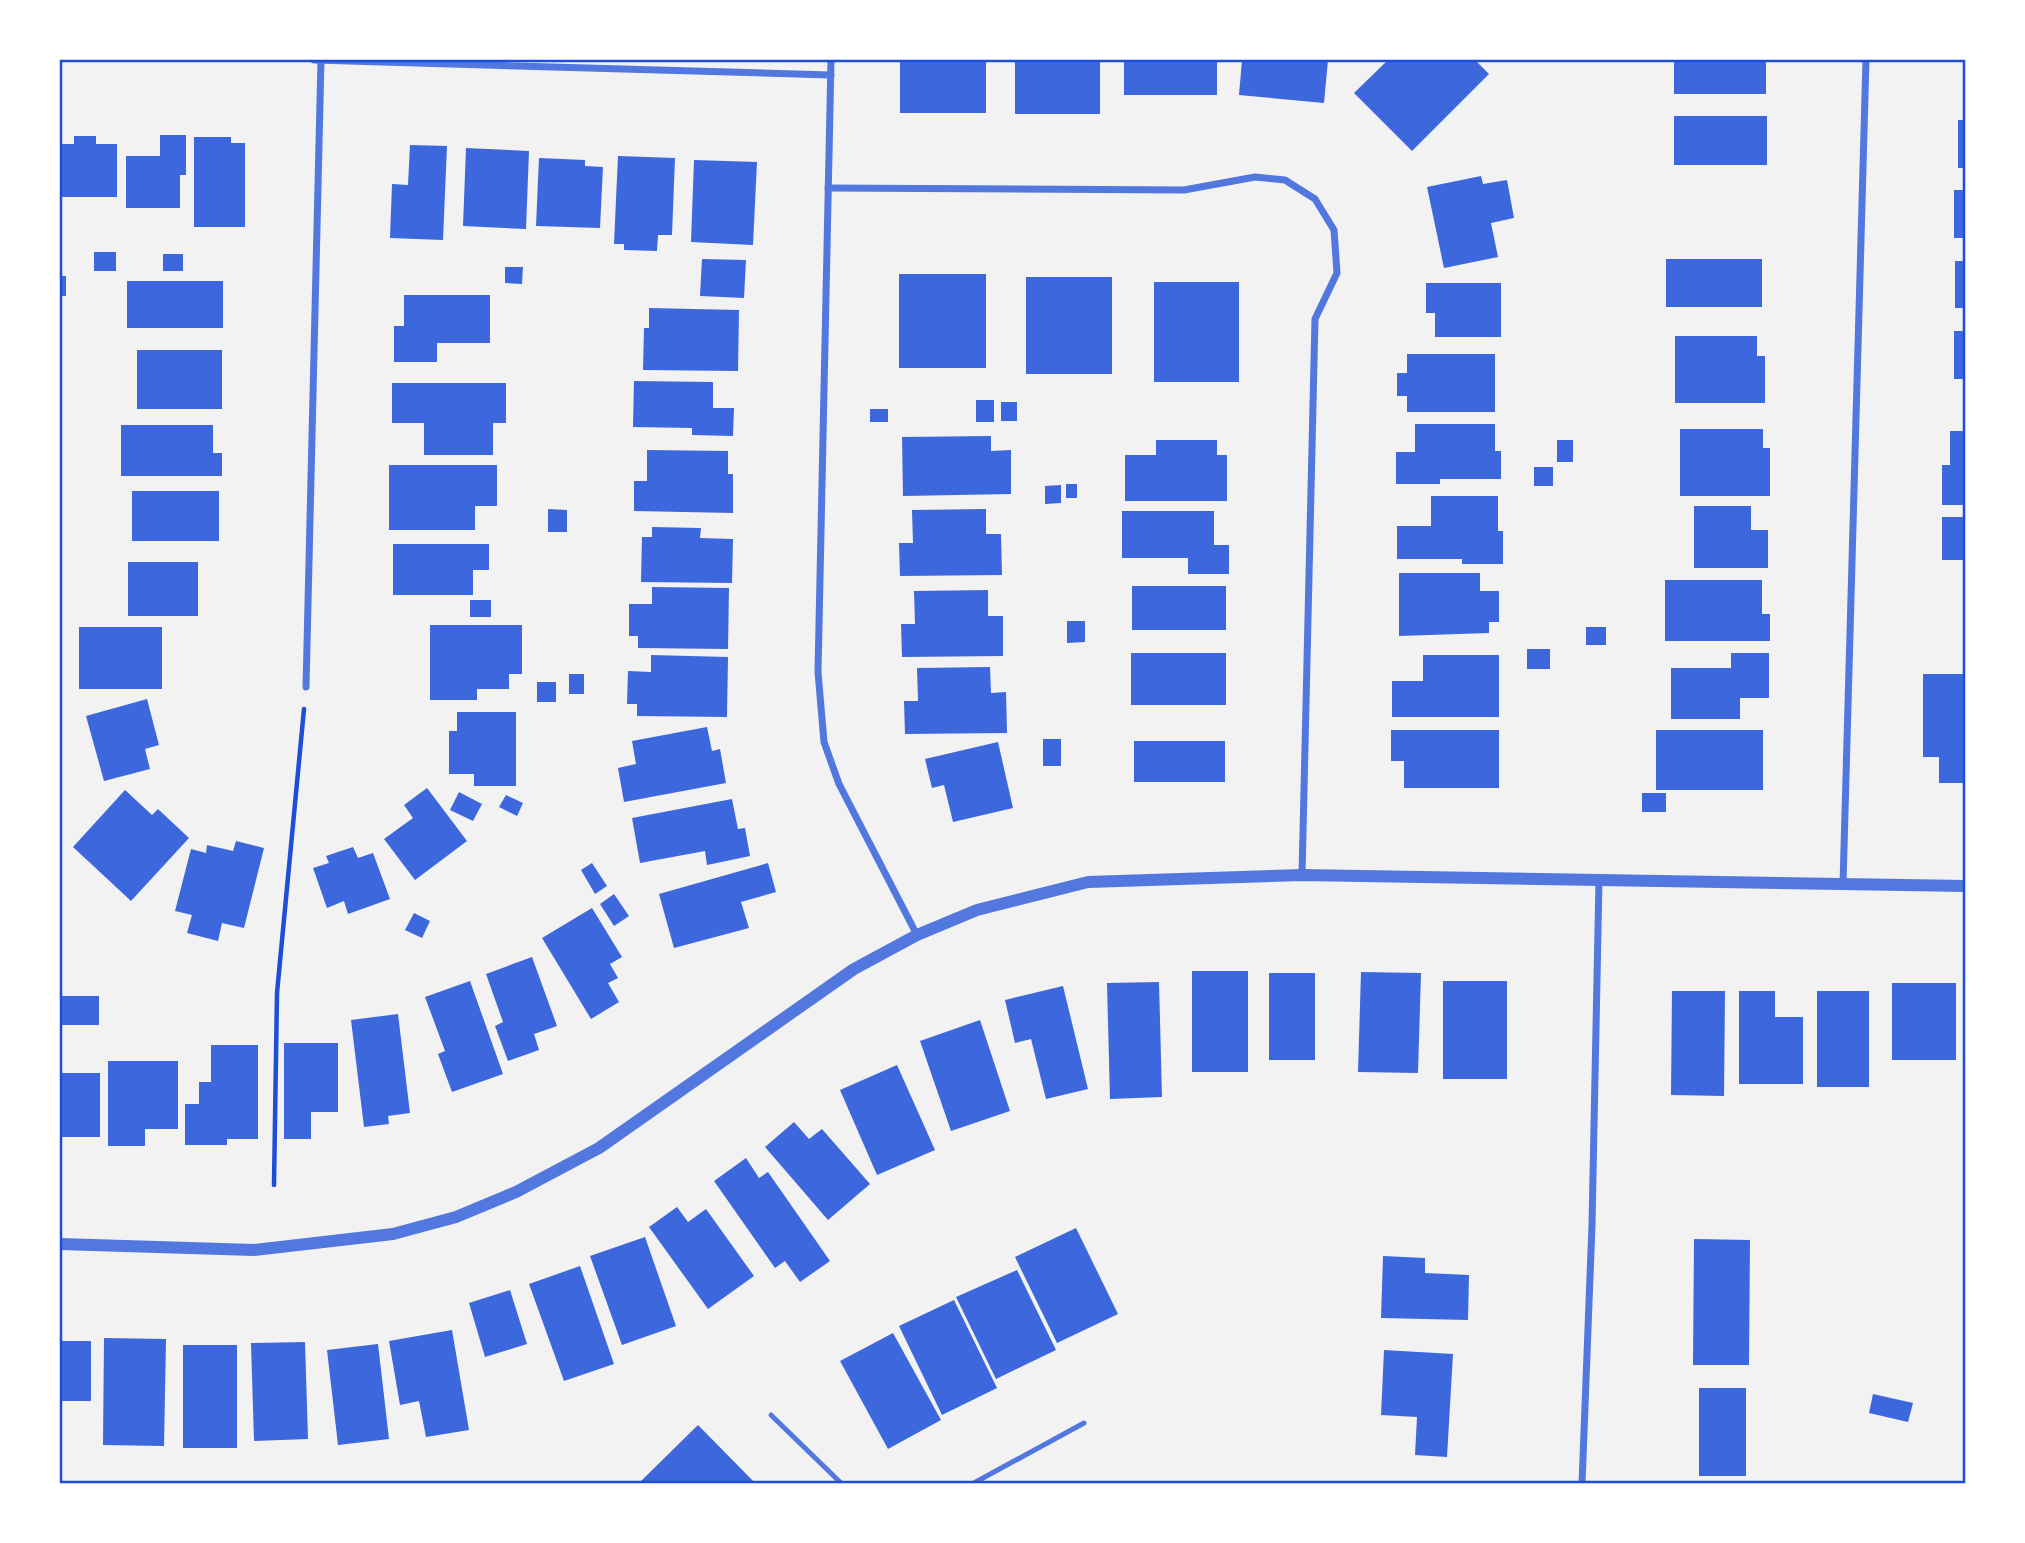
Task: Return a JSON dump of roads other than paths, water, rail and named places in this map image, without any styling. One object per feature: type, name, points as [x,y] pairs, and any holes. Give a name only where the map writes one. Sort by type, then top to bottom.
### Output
[{"type":"street","points":[[314,60],[831,75]]},
{"type":"street","points":[[306,687],[321,60]]},
{"type":"street","points":[[831,60],[818,672],[824,742],[839,784],[917,935]]},
{"type":"street","points":[[1843,884],[1867,60]]},
{"type":"street","points":[[828,188],[1184,190],[1255,177],[1285,180],[1315,199],[1334,230],[1336,273],[1315,319],[1302,875]]},
{"type":"street","points":[[60,1244],[254,1250],[393,1234],[456,1217],[516,1192],[599,1148],[854,969],[917,935],[977,910],[1088,882],[1302,875],[1965,886]]},
{"type":"street","points":[[1582,1483],[1592,1226],[1599,880]]},
{"type":"lane","points":[[771,1415],[842,1483]]},
{"type":"lane","points":[[972,1483],[1084,1423]]}]
